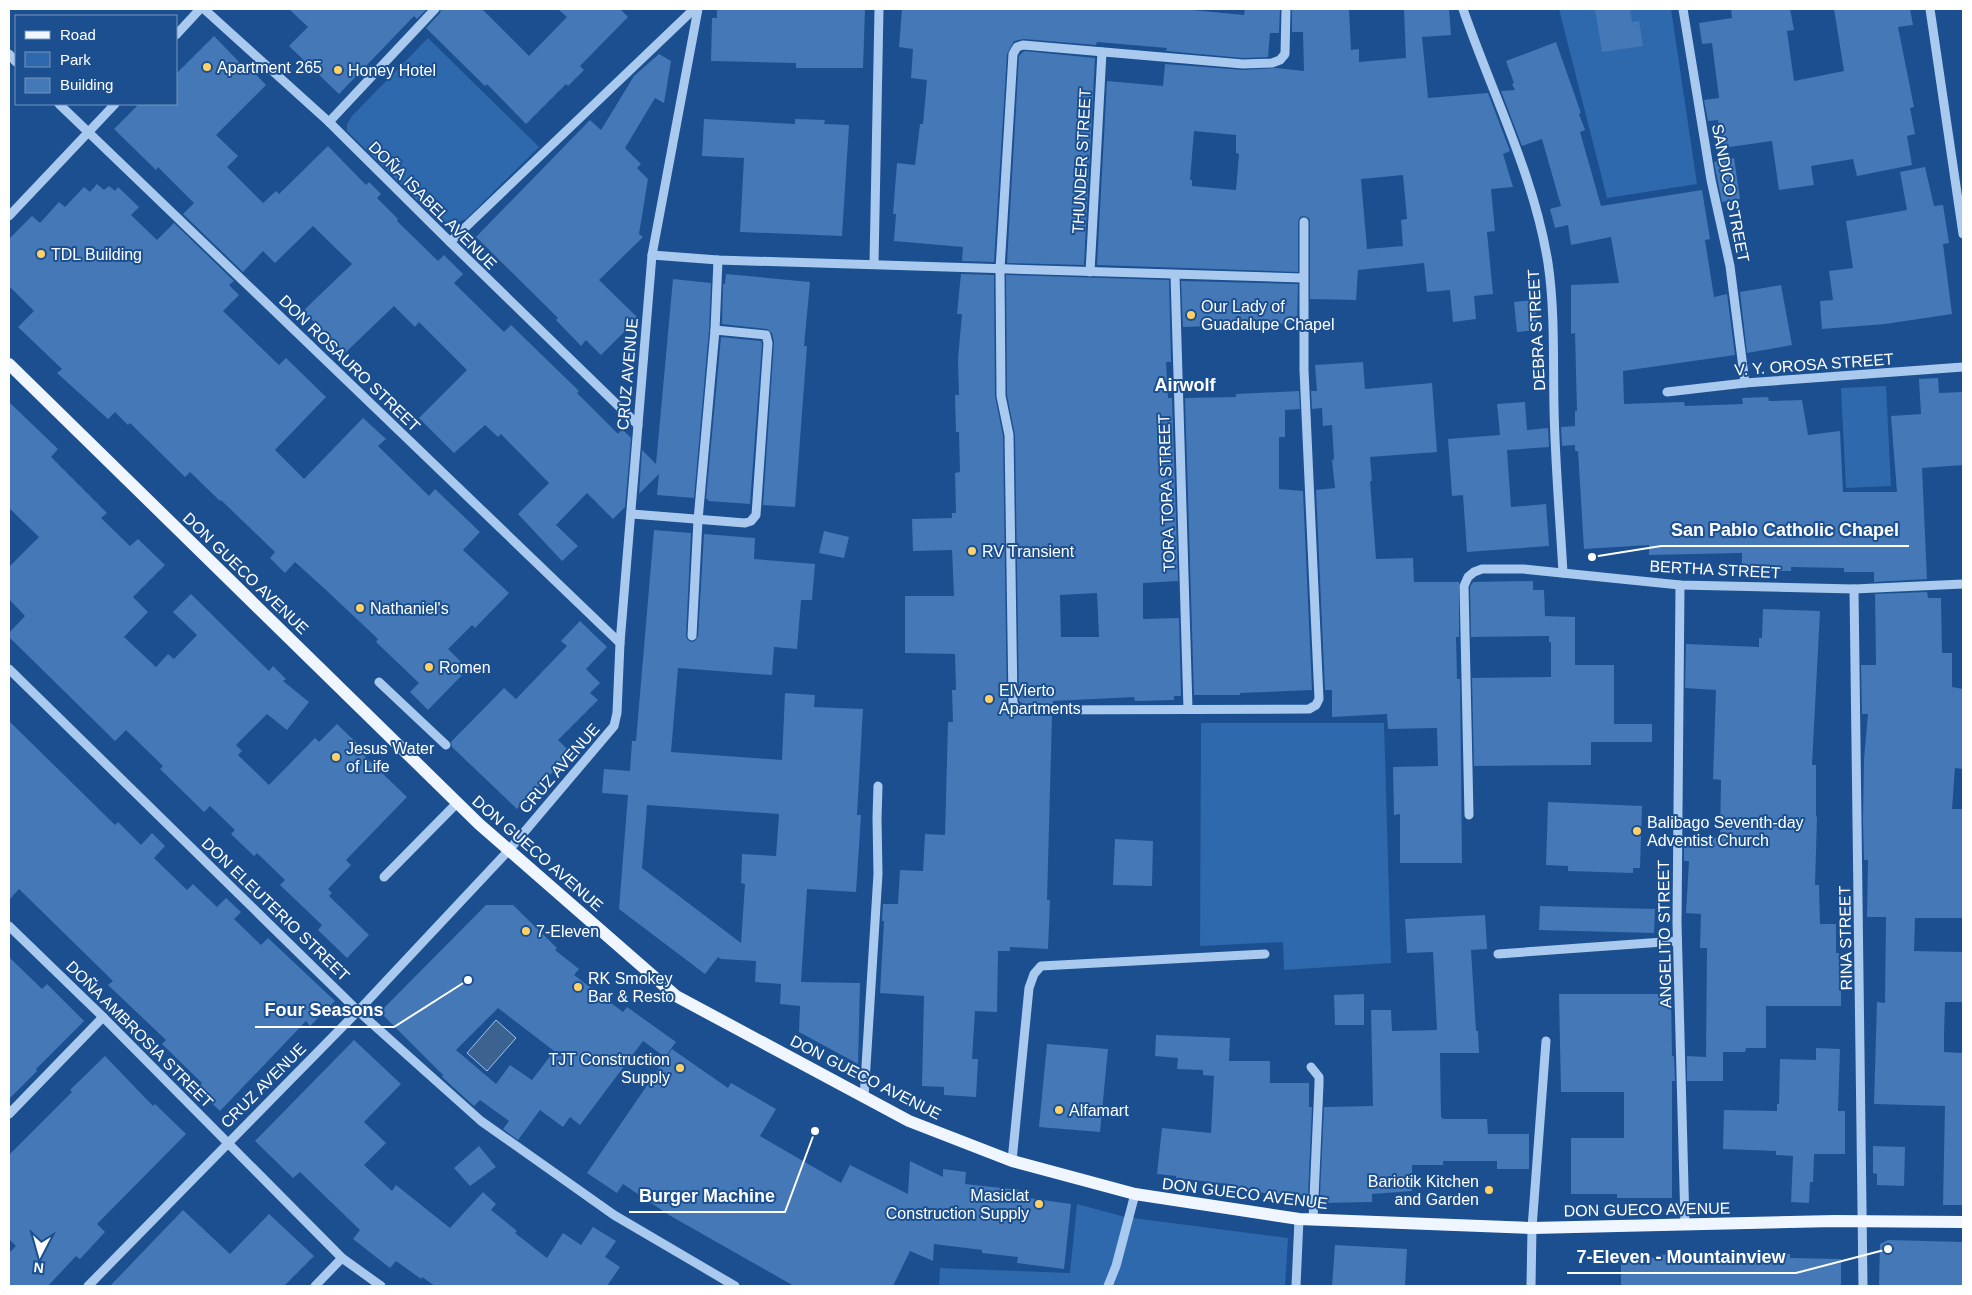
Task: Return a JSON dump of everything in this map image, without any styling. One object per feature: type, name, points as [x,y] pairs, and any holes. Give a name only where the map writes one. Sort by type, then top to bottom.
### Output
[{"type":"main road","name":"DON GUECO AVENUE","points":[[9,364],[457,803],[676,996],[909,1121],[1012,1161],[1135,1194],[1299,1220],[1532,1228],[1862,1221],[1963,1222]]},
{"type":"street","points":[[178,33],[200,9]]},
{"type":"street","name":"DOÑA ISABEL AVENUE","points":[[204,9],[329,122],[638,425]]},
{"type":"street","points":[[329,122],[435,9]]},
{"type":"street","points":[[450,242],[696,9]]},
{"type":"street","name":"CRUZ AVENUE","points":[[88,1286],[358,1011],[509,850],[614,726],[617,713],[620,643],[652,255],[696,9]]},
{"type":"street","points":[[874,264],[879,9]]},
{"type":"street","points":[[1286,9],[1285,54],[1280,60],[1272,63],[1243,64],[1023,45],[1017,47],[1013,54],[1000,270],[1001,396],[1009,435],[1013,702],[1016,708],[1024,710],[1310,709],[1316,705],[1319,698],[1304,370],[1304,222]]},
{"type":"street","name":"DEBRA STREET","points":[[1463,9],[1521,160],[1548,262],[1551,295],[1555,442],[1563,574]]},
{"type":"street","name":"SANDICO STREET","points":[[1683,9],[1711,180],[1730,266],[1745,384]]},
{"type":"street","points":[[1930,9],[1963,234]]},
{"type":"street","name":"THUNDER STREET","points":[[1090,272],[1102,52]]},
{"type":"street","name":"DON ROSAURO STREET","points":[[60,105],[620,643]]},
{"type":"street","points":[[9,216],[114,105]]},
{"type":"street","points":[[652,255],[718,260],[874,264],[1000,270],[1303,278]]},
{"type":"street","points":[[692,636],[698,520],[715,330],[718,260]]},
{"type":"street","name":"TORA TORA STREET","points":[[1175,275],[1188,709]]},
{"type":"street","points":[[632,514],[745,523],[751,521],[756,515],[768,343],[766,335],[759,333],[715,330]]},
{"type":"street","name":"V. Y. OROSA STREET","points":[[1667,392],[1963,367]]},
{"type":"street","name":"BERTHA STREET","points":[[1469,815],[1464,586],[1468,577],[1474,572],[1482,569],[1523,569],[1680,585],[1854,589],[1963,584]]},
{"type":"street","name":"ANGELITO STREET","points":[[1680,585],[1677,941],[1685,1224]]},
{"type":"street","name":"RINA STREET","points":[[1854,589],[1863,1286]]},
{"type":"street","name":"DON ELEUTERIO STREET","points":[[9,670],[358,1011],[481,1121],[614,1215],[735,1286]]},
{"type":"street","points":[[379,682],[446,745]]},
{"type":"street","points":[[864,1098],[878,874],[878,786]]},
{"type":"street","points":[[384,877],[457,803]]},
{"type":"street","name":"DOÑA AMBROSIA STREET","points":[[9,926],[104,1017],[342,1258],[381,1286]]},
{"type":"street","points":[[1498,954],[1677,941]]},
{"type":"street","points":[[1012,1161],[1029,988],[1034,974],[1041,966],[1266,954]]},
{"type":"street","points":[[9,1114],[104,1017]]},
{"type":"street","points":[[1531,1286],[1532,1228],[1546,1041]]},
{"type":"street","points":[[1311,1067],[1319,1077],[1312,1220]]},
{"type":"street","points":[[1108,1286],[1116,1266],[1135,1194]]},
{"type":"street","points":[[1296,1286],[1299,1220]]},
{"type":"street","points":[[315,1286],[342,1258]]},
{"type":"green space","points":[[1559,9],[1671,9],[1697,184],[1607,198]]},
{"type":"green space","points":[[428,38],[539,147],[466,219],[458,222],[447,222],[435,218],[347,131],[347,124],[352,116]]},
{"type":"green space","points":[[1886,386],[1891,486],[1846,488],[1841,388]]},
{"type":"green space","points":[[1201,723],[1384,723],[1391,963],[1284,970],[1283,942],[1200,946]]},
{"type":"green space","points":[[1077,1204],[1125,1217],[1288,1238],[1285,1286],[939,1286],[940,1268],[1070,1273]]},
{"type":"shaded area","points":[[496,1020],[516,1038],[487,1071],[467,1053]]},
{"type":"building","name":"Honey Hotel","points":[[289,9],[427,9],[417,19],[414,16],[339,94],[289,46],[308,27]]},
{"type":"building","points":[[441,9],[482,9],[529,56],[567,17],[558,9],[620,9],[628,17],[580,66],[584,70],[568,86],[566,84],[526,124],[487,84],[485,86],[426,28],[440,13]]},
{"type":"building","points":[[717,9],[865,9],[863,68],[796,68],[796,63],[711,61],[712,18],[717,18]]},
{"type":"building","points":[[902,9],[1181,9],[1244,15],[1245,9],[1280,9],[1279,33],[1270,33],[1268,57],[1243,58],[1166,51],[1167,48],[1097,42],[1096,45],[1024,39],[1014,41],[1007,54],[994,262],[962,261],[963,247],[894,241],[896,214],[893,214],[897,163],[915,165],[920,124],[923,124],[927,80],[911,78],[913,49],[899,47]]},
{"type":"building","points":[[1292,9],[1349,9],[1351,50],[1359,49],[1359,62],[1406,58],[1404,9],[1449,9],[1451,35],[1422,37],[1428,98],[1488,93],[1510,151],[1503,154],[1513,187],[1491,189],[1495,231],[1487,232],[1493,294],[1474,296],[1476,319],[1453,322],[1450,290],[1427,292],[1424,263],[1358,270],[1356,300],[1310,299],[1310,222],[1309,218],[1304,216],[1300,217],[1298,222],[1298,272],[1097,265],[1107,81],[1163,86],[1165,64],[1243,70],[1276,68],[1304,71],[1303,32],[1292,32]],"holes":[[[1194,131],[1236,135],[1236,153],[1239,154],[1236,190],[1192,186],[1192,180],[1190,180]],[[1403,175],[1407,219],[1401,220],[1403,246],[1367,249],[1361,179]]]},
{"type":"building","points":[[1595,9],[1630,9],[1632,22],[1639,21],[1643,46],[1602,52]]},
{"type":"building","points":[[1731,9],[1790,9],[1794,30],[1787,31],[1794,81],[1844,71],[1834,9],[1910,9],[1913,25],[1898,27],[1914,107],[1910,108],[1915,134],[1907,136],[1912,165],[1857,176],[1853,159],[1811,166],[1814,185],[1779,190],[1772,141],[1722,148],[1718,120],[1708,121],[1704,100],[1719,98],[1712,43],[1702,44],[1699,23],[1732,18]]},
{"type":"building","points":[[214,36],[243,66],[245,63],[266,85],[216,135],[238,156],[227,167],[263,203],[276,191],[279,194],[328,146],[366,185],[369,182],[381,194],[377,198],[398,219],[397,221],[438,261],[444,255],[463,274],[454,283],[504,332],[511,325],[579,391],[577,393],[618,434],[622,429],[631,438],[625,507],[613,519],[587,493],[556,525],[578,546],[562,561],[518,514],[549,483],[501,434],[498,437],[485,425],[454,453],[419,418],[467,370],[419,322],[415,327],[394,306],[345,353],[303,311],[352,264],[313,226],[275,263],[263,251],[243,272],[183,214],[194,203],[158,167],[156,170],[114,129],[138,105],[178,105],[178,72]]},
{"type":"building","points":[[1556,42],[1581,113],[1579,114],[1585,130],[1580,132],[1601,206],[1702,190],[1710,239],[1705,240],[1714,297],[1727,294],[1735,355],[1623,371],[1624,404],[1684,402],[1685,406],[1743,404],[1742,398],[1768,397],[1769,401],[1802,400],[1808,435],[1840,431],[1843,492],[1897,492],[1891,416],[1921,414],[1919,379],[1938,378],[1939,393],[1963,392],[1963,465],[1922,468],[1927,579],[1874,582],[1874,572],[1844,572],[1844,568],[1791,567],[1791,571],[1766,571],[1767,567],[1742,567],[1742,553],[1649,555],[1649,545],[1584,549],[1578,451],[1575,451],[1575,445],[1562,446],[1561,427],[1575,426],[1575,411],[1577,411],[1575,333],[1571,334],[1571,285],[1619,283],[1611,237],[1571,245],[1568,225],[1555,228],[1550,209],[1561,206],[1542,139],[1522,146],[1501,91],[1515,90],[1506,61]]},
{"type":"building","points":[[1024,51],[1095,58],[1084,265],[1007,263],[1019,56]]},
{"type":"building","points":[[659,54],[671,61],[664,103],[655,98],[625,148],[641,164],[637,168],[648,179],[639,234],[643,237],[599,280],[638,318],[601,355],[586,340],[581,346],[556,320],[558,318],[476,237],[590,120],[601,130],[634,76]]},
{"type":"building","points":[[704,119],[795,124],[795,119],[825,120],[824,124],[849,125],[842,236],[740,232],[744,158],[702,156]]},
{"type":"building","points":[[1734,158],[1740,199],[1722,202],[1714,162]]},
{"type":"building","points":[[1925,167],[1934,206],[1943,205],[1949,243],[1943,244],[1952,314],[1885,324],[1822,329],[1820,301],[1833,300],[1829,271],[1853,268],[1846,221],[1907,210],[1900,172]]},
{"type":"building","points":[[97,184],[104,190],[109,186],[115,191],[118,187],[139,207],[131,215],[157,240],[174,223],[234,281],[229,285],[239,295],[223,311],[279,365],[286,358],[326,397],[275,450],[304,479],[363,418],[386,439],[378,446],[429,496],[435,489],[480,532],[463,550],[509,593],[475,628],[472,625],[448,649],[468,669],[428,710],[410,692],[419,683],[376,642],[378,639],[326,590],[295,562],[285,573],[270,558],[275,552],[221,500],[190,472],[185,477],[130,423],[128,425],[115,412],[108,419],[57,373],[62,369],[18,327],[34,311],[9,286],[9,239],[32,216],[40,223],[59,202],[65,207],[84,187],[90,192]]},
{"type":"building","points":[[726,274],[810,282],[804,346],[807,346],[795,507],[763,505],[774,342],[772,333],[767,329],[722,324],[723,284],[725,284]]},
{"type":"building","points":[[961,274],[994,275],[995,396],[1003,436],[1007,704],[1015,715],[1052,716],[1047,900],[1050,900],[1048,949],[1010,947],[1010,951],[998,951],[997,1012],[975,1011],[972,1059],[978,1059],[976,1097],[944,1095],[944,1087],[922,1086],[924,996],[880,993],[884,921],[882,921],[883,904],[898,904],[900,870],[923,871],[925,834],[945,835],[948,722],[953,722],[952,690],[956,690],[955,654],[905,653],[905,596],[954,596],[952,550],[913,551],[912,519],[952,518],[952,513],[956,513],[955,473],[960,472],[959,432],[956,432],[955,395],[959,395],[958,359],[962,314],[957,314]]},
{"type":"building","points":[[1006,275],[1169,280],[1171,362],[1166,362],[1168,398],[1172,398],[1178,581],[1143,583],[1143,619],[1179,618],[1181,696],[1174,696],[1174,700],[1135,701],[1134,697],[1053,701],[1053,704],[1024,704],[1019,701],[1015,435],[1007,395]],"holes":[[[1097,593],[1099,637],[1061,637],[1060,595]]]},
{"type":"building","points":[[673,279],[711,283],[709,330],[694,498],[657,495],[659,474],[639,494],[642,450],[656,464]]},
{"type":"building","points":[[1181,281],[1298,284],[1297,323],[1183,327]]},
{"type":"building","points":[[1781,285],[1792,345],[1747,353],[1740,292]]},
{"type":"building","points":[[1535,300],[1538,330],[1517,332],[1514,302]]},
{"type":"building","points":[[721,337],[761,341],[762,344],[750,504],[708,501],[706,499]]},
{"type":"building","points":[[1363,362],[1365,389],[1432,383],[1437,452],[1370,457],[1372,481],[1370,481],[1376,559],[1413,558],[1414,582],[1459,582],[1459,637],[1456,637],[1457,679],[1460,679],[1462,863],[1400,863],[1400,814],[1394,815],[1393,767],[1438,766],[1437,728],[1388,729],[1387,714],[1332,717],[1332,690],[1325,690],[1316,490],[1335,488],[1332,460],[1334,459],[1332,425],[1323,426],[1322,408],[1312,409],[1311,391],[1317,391],[1315,365]]},
{"type":"building","points":[[1299,391],[1300,409],[1285,410],[1285,437],[1279,437],[1279,489],[1303,491],[1312,690],[1240,693],[1240,695],[1194,695],[1185,398],[1236,397],[1236,394]]},
{"type":"building","points":[[9,402],[58,449],[51,457],[107,513],[101,518],[130,546],[138,539],[165,565],[133,597],[148,612],[124,637],[156,667],[168,654],[174,659],[197,635],[173,612],[191,594],[269,671],[273,666],[286,679],[283,681],[309,702],[287,730],[267,714],[236,745],[242,751],[238,755],[269,785],[315,738],[319,742],[337,724],[362,748],[359,751],[407,797],[346,860],[351,865],[328,889],[332,893],[329,896],[369,935],[347,958],[318,930],[322,925],[280,885],[285,880],[257,853],[254,856],[231,834],[235,830],[210,806],[204,812],[160,769],[163,766],[126,730],[115,741],[9,637],[9,633],[25,616],[9,599],[9,567],[39,537],[9,508]]},
{"type":"building","points":[[1525,402],[1527,430],[1548,428],[1549,447],[1507,450],[1511,507],[1546,504],[1549,546],[1467,552],[1463,495],[1452,496],[1448,439],[1500,435],[1497,404]]},
{"type":"building","points":[[654,530],[691,533],[686,636],[691,642],[695,641],[698,636],[704,534],[755,538],[754,559],[815,564],[812,600],[801,600],[797,649],[774,647],[772,675],[678,668],[671,752],[782,760],[785,693],[815,695],[814,707],[863,709],[857,815],[861,815],[856,892],[807,889],[801,982],[860,983],[858,1064],[799,1032],[800,1006],[780,1004],[781,984],[755,982],[756,961],[721,959],[718,957],[705,974],[619,909],[628,795],[602,793],[604,769],[630,771],[632,741],[636,741]],"holes":[[[647,805],[779,814],[776,856],[742,854],[741,883],[745,884],[741,943],[642,868]]]},
{"type":"building","points":[[824,531],[849,537],[844,558],[819,553]]},
{"type":"building","points":[[1533,581],[1533,590],[1544,590],[1545,616],[1575,617],[1575,665],[1614,665],[1614,724],[1652,724],[1652,742],[1591,742],[1591,765],[1474,766],[1472,678],[1551,677],[1551,642],[1549,642],[1549,636],[1471,637],[1470,587],[1473,582]]},
{"type":"building","points":[[1927,592],[1928,598],[1941,598],[1942,653],[1952,653],[1952,687],[1963,689],[1963,769],[1955,768],[1952,809],[1963,809],[1963,918],[1915,918],[1914,951],[1963,952],[1963,1002],[1945,1002],[1944,1052],[1963,1053],[1963,1205],[1943,1205],[1945,1106],[1874,1104],[1877,1002],[1885,1003],[1886,917],[1867,917],[1868,860],[1864,860],[1863,821],[1864,759],[1868,714],[1862,714],[1861,665],[1876,665],[1875,594]]},
{"type":"building","points":[[1763,609],[1820,611],[1812,765],[1816,765],[1815,885],[1819,885],[1820,924],[1836,924],[1836,953],[1839,953],[1841,1006],[1766,1006],[1766,1048],[1746,1048],[1745,1052],[1723,1052],[1723,1081],[1687,1081],[1687,1056],[1706,1057],[1707,948],[1700,948],[1701,914],[1686,913],[1689,861],[1684,861],[1684,836],[1720,838],[1721,780],[1713,779],[1716,690],[1685,688],[1686,644],[1759,647],[1759,638],[1762,638]]},
{"type":"building","points":[[580,621],[607,647],[586,669],[600,683],[590,693],[598,700],[558,740],[571,753],[517,809],[452,747],[451,742],[504,688],[516,699],[567,646],[561,641]]},
{"type":"building","points":[[9,721],[115,825],[118,822],[141,845],[152,833],[165,846],[154,858],[187,890],[193,884],[217,907],[226,898],[241,912],[234,919],[261,945],[268,938],[335,1001],[310,1026],[306,1021],[220,1111],[197,1089],[202,1083],[162,1044],[166,1040],[108,985],[113,981],[19,889],[9,900]]},
{"type":"building","points":[[1548,802],[1642,806],[1640,868],[1633,868],[1633,873],[1568,871],[1568,866],[1546,865]]},
{"type":"building","points":[[1115,839],[1153,841],[1152,886],[1113,885]]},
{"type":"building","points":[[486,905],[513,905],[557,948],[555,950],[579,969],[574,975],[623,1012],[627,1007],[676,1042],[665,1057],[643,1041],[580,1125],[570,1117],[563,1127],[540,1110],[518,1140],[503,1129],[509,1121],[480,1100],[474,1106],[442,1077],[443,1075],[380,1012]],"holes":[[[498,1008],[554,1051],[532,1080],[510,1065],[496,1084],[456,1050]]]},
{"type":"building","points":[[1540,906],[1655,909],[1654,933],[1539,930]]},
{"type":"building","points":[[1485,915],[1487,949],[1471,950],[1479,1053],[1440,1053],[1441,1117],[1443,1119],[1487,1119],[1488,1134],[1529,1134],[1529,1169],[1497,1169],[1497,1161],[1443,1161],[1443,1165],[1412,1165],[1412,1191],[1372,1194],[1372,1202],[1323,1203],[1323,1195],[1320,1195],[1324,1107],[1373,1106],[1371,1010],[1391,1010],[1392,1031],[1437,1030],[1433,952],[1407,953],[1405,919]]},
{"type":"building","points":[[9,957],[42,989],[47,984],[84,1021],[9,1099]]},
{"type":"building","points":[[1364,994],[1364,1025],[1335,1025],[1334,995]]},
{"type":"building","points":[[1559,994],[1671,994],[1672,1056],[1674,1056],[1675,1081],[1672,1081],[1672,1198],[1617,1198],[1617,1194],[1571,1194],[1571,1138],[1624,1138],[1624,1092],[1561,1092]]},
{"type":"building","points":[[1156,1035],[1230,1038],[1229,1061],[1270,1061],[1270,1083],[1309,1083],[1309,1107],[1312,1107],[1308,1195],[1286,1195],[1235,1190],[1236,1185],[1157,1174],[1162,1128],[1211,1133],[1214,1076],[1203,1075],[1203,1070],[1177,1069],[1178,1058],[1155,1056]]},
{"type":"building","points":[[354,1040],[401,1084],[364,1122],[386,1143],[364,1165],[392,1191],[396,1185],[450,1228],[483,1192],[496,1204],[491,1210],[517,1231],[515,1233],[547,1258],[563,1233],[581,1245],[593,1227],[616,1241],[605,1257],[620,1267],[607,1286],[435,1286],[422,1277],[421,1279],[396,1261],[390,1268],[353,1239],[360,1230],[300,1172],[293,1178],[255,1141]]},
{"type":"building","points":[[1047,1044],[1108,1049],[1100,1132],[1039,1127]]},
{"type":"building","points":[[1816,1048],[1840,1049],[1838,1111],[1845,1111],[1845,1154],[1814,1154],[1813,1182],[1810,1182],[1809,1203],[1791,1202],[1793,1156],[1776,1155],[1776,1151],[1723,1149],[1724,1110],[1777,1111],[1777,1104],[1779,1104],[1780,1059],[1816,1060]]},
{"type":"building","points":[[672,1049],[728,1088],[731,1083],[776,1109],[760,1136],[841,1183],[850,1165],[908,1194],[910,1161],[943,1177],[943,1169],[966,1172],[965,1184],[1021,1190],[1021,1197],[1071,1204],[1064,1269],[1017,1263],[1018,1257],[982,1253],[982,1250],[934,1244],[933,1261],[910,1251],[893,1286],[794,1286],[669,1215],[623,1184],[617,1193],[587,1173]]},
{"type":"building","points":[[105,1056],[153,1106],[155,1104],[186,1134],[97,1224],[105,1232],[80,1259],[76,1256],[48,1286],[9,1286],[9,1253],[16,1246],[9,1239],[9,1155]]},
{"type":"building","points":[[479,1146],[496,1167],[470,1186],[454,1168]]},
{"type":"building","points":[[1873,1146],[1905,1147],[1904,1186],[1877,1185],[1877,1174],[1873,1173]]},
{"type":"building","points":[[183,1210],[230,1254],[269,1214],[314,1256],[284,1286],[110,1286]]},
{"type":"building","points":[[1888,1240],[1963,1242],[1963,1286],[1879,1286],[1880,1244]]},
{"type":"building","points":[[1335,1245],[1407,1249],[1405,1286],[1332,1286]]},
{"type":"building","points":[[1741,1252],[1790,1254],[1790,1258],[1841,1259],[1841,1285],[1621,1286],[1621,1257],[1655,1258],[1655,1255]]},
{"type":"place","name":"Apartment 265","points":[[207,67]]},
{"type":"place","name":"Honey Hotel","points":[[338,70]]},
{"type":"place","name":"TDL Building","points":[[41,254]]},
{"type":"place","name":"Our Lady of Guadalupe Chapel","points":[[1191,315]]},
{"type":"place","name":"RV Transient","points":[[972,551]]},
{"type":"place","name":"San Pablo Catholic Chapel","points":[[1592,557]]},
{"type":"place","name":"Nathaniel's","points":[[360,608]]},
{"type":"place","name":"Romen","points":[[429,667]]},
{"type":"place","name":"ElVierto Apartments","points":[[989,699]]},
{"type":"place","name":"Jesus Water of Life","points":[[336,757]]},
{"type":"place","name":"Balibago Seventh-day Adventist Church","points":[[1637,831]]},
{"type":"place","name":"7-Eleven","points":[[526,931]]},
{"type":"place","name":"Four Seasons","points":[[468,980]]},
{"type":"place","name":"RK Smokey Bar & Resto","points":[[578,987]]},
{"type":"place","name":"TJT Construction Supply","points":[[680,1068]]},
{"type":"place","name":"Alfamart","points":[[1059,1110]]},
{"type":"place","name":"Burger Machine","points":[[815,1131]]},
{"type":"place","name":"Bariotik Kitchen and Garden","points":[[1489,1190]]},
{"type":"place","name":"Masiclat Construction Supply","points":[[1039,1204]]},
{"type":"place","name":"7-Eleven - Mountainview","points":[[1888,1249]]},
{"type":"district","name":"Airwolf","points":[[1185,385]]}]
